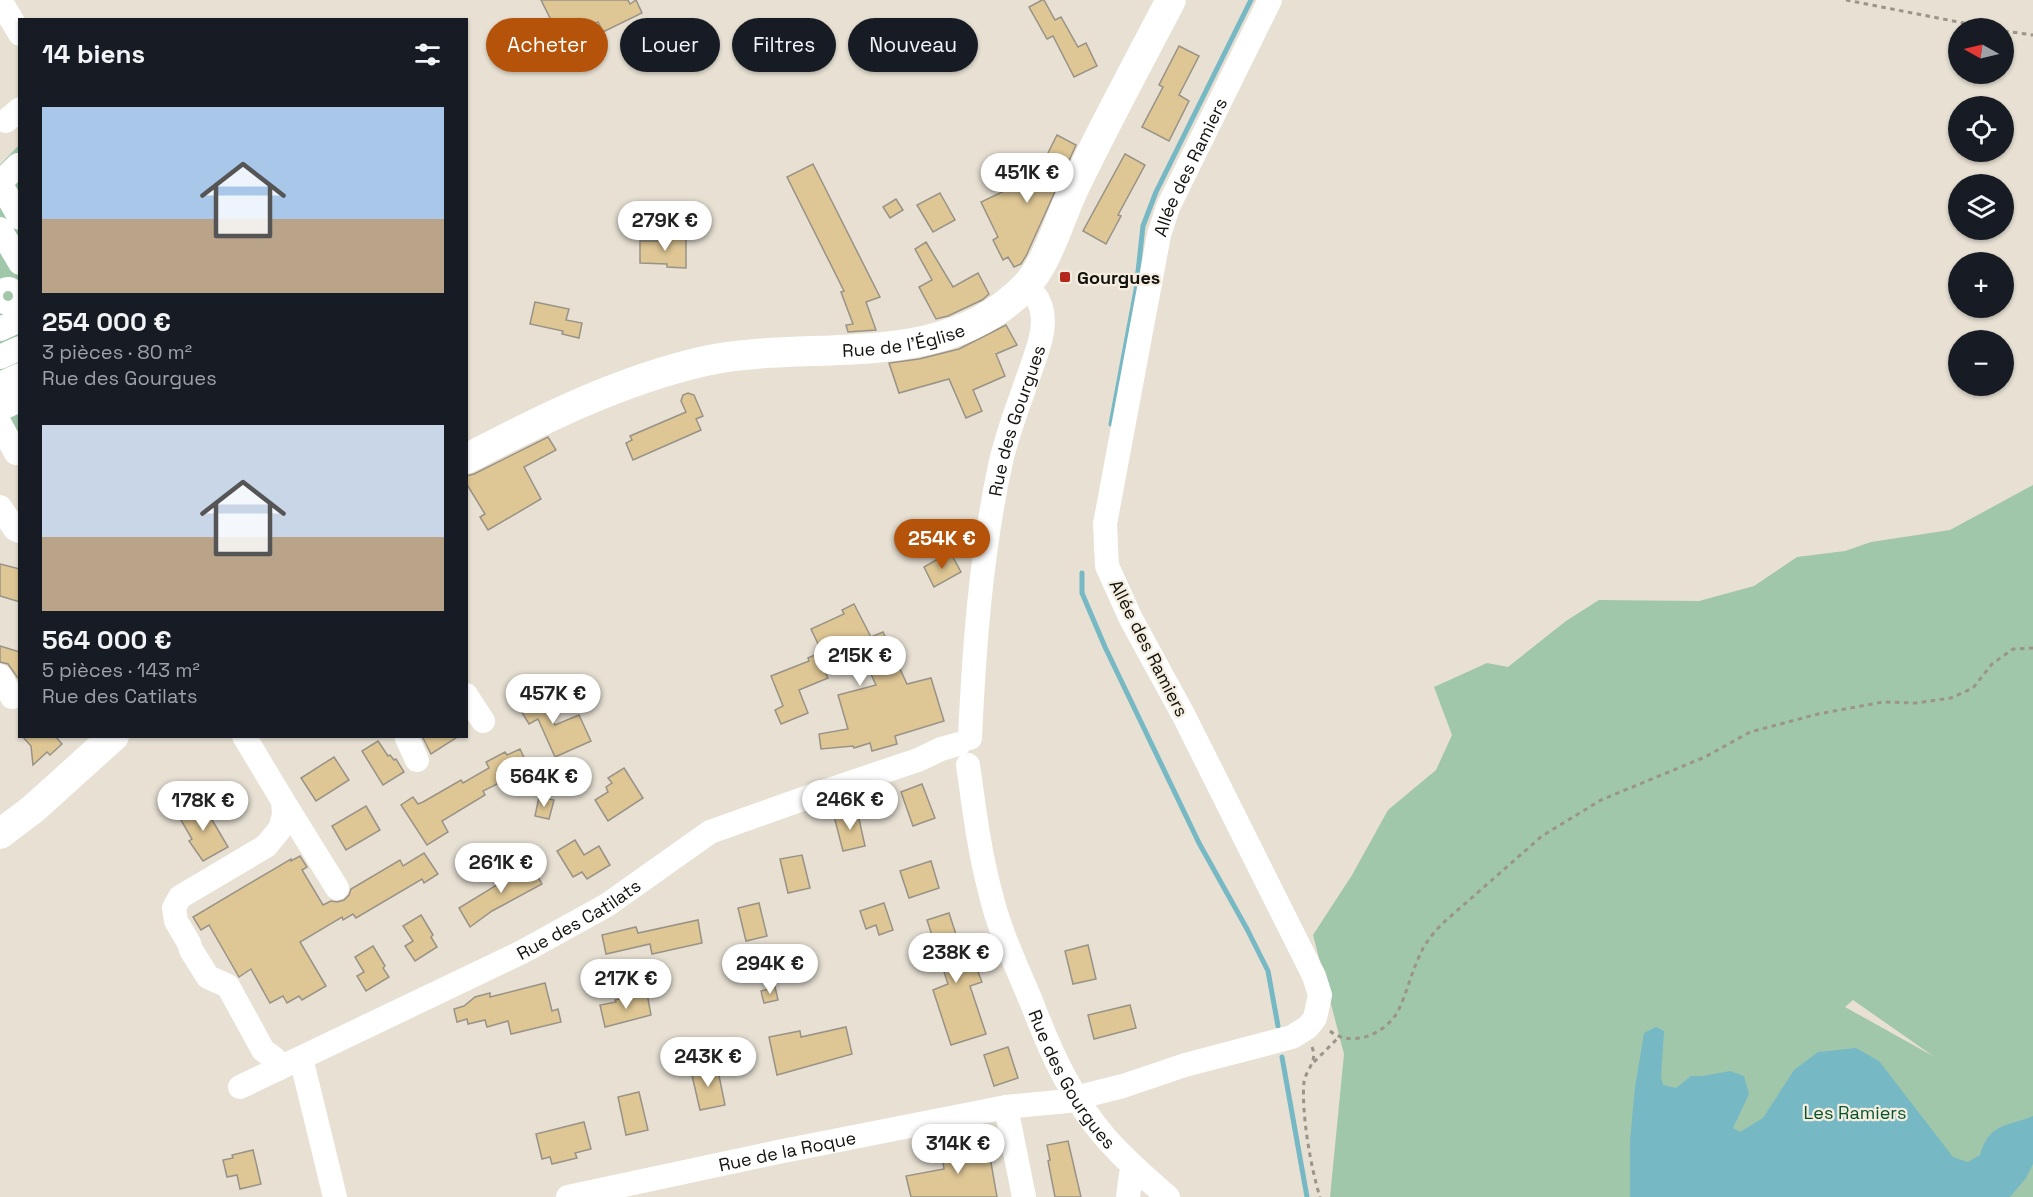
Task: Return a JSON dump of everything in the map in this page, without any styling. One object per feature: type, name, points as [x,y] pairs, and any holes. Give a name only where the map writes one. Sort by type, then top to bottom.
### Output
[{"type":"main road","name":"Rue de l'Église","points":[[468,458],[524,428],[578,404],[667,371],[706,361],[745,356],[910,344],[941,336],[985,318],[1003,307],[1026,286],[1039,268],[1084,168],[1171,0]]},
{"type":"main road","points":[[0,834],[33,809],[112,738]]},
{"type":"street","points":[[0,0],[18,31]]},
{"type":"street","name":"Allée des Ramiers","points":[[1270,0],[1168,207],[1159,235],[1105,524],[1105,548],[1107,566],[1131,619],[1184,716],[1314,975],[1320,995],[1308,1024]]},
{"type":"street","points":[[18,167],[0,183],[18,214]]},
{"type":"street","points":[[0,228],[18,260]]},
{"type":"street","name":"Rue des Gourgues","points":[[1026,286],[1038,300],[1043,322],[1041,337],[1000,464],[990,522],[964,752],[990,893],[1044,1035],[1077,1098],[1104,1136],[1135,1169],[1168,1197]]},
{"type":"street","points":[[0,357],[18,349]]},
{"type":"street","points":[[0,384],[18,376]]},
{"type":"street","points":[[18,403],[6,423],[16,453],[18,452]]},
{"type":"street","points":[[0,507],[18,530]]},
{"type":"street","points":[[0,676],[12,698]]},
{"type":"street","points":[[468,698],[483,721]]},
{"type":"street","points":[[245,738],[337,888]]},
{"type":"street","points":[[407,738],[417,760]]},
{"type":"street","name":"Rue des Catilats","points":[[240,1087],[522,952],[607,905],[711,832],[918,760],[941,749],[964,752]]},
{"type":"street","points":[[278,1069],[274,1059],[263,1050],[228,986],[208,977],[176,921],[174,908],[180,897],[267,846],[280,829],[284,815],[283,801]]},
{"type":"street","points":[[1077,1098],[1123,1086],[1185,1065],[1292,1037],[1308,1024]]},
{"type":"street","points":[[301,1058],[335,1197]]},
{"type":"street","name":"Rue de la Roque","points":[[568,1197],[778,1152],[1006,1107],[1068,1101],[1077,1098]]},
{"type":"street","points":[[1006,1107],[1024,1197]]},
{"type":"street","points":[[1128,1197],[1131,1174],[1135,1169]]},
{"type":"path","points":[[1846,0],[1948,20]]},
{"type":"path","points":[[2014,32],[2033,35]]},
{"type":"path","points":[[1308,1024],[1339,1038],[1351,1040],[1365,1037],[1385,1027],[1399,1011],[1419,955],[1437,929],[1542,836],[1601,800],[1705,757],[1750,732],[1818,714],[1882,702],[1916,702],[1951,698],[1973,688],[1992,664],[2013,650],[2033,648]]},
{"type":"path","points":[[1308,1024],[1314,1050],[1314,1062]]},
{"type":"path","points":[[1320,1197],[1314,1177],[1306,1120],[1304,1080],[1314,1062],[1339,1038]]},
{"type":"green space","points":[[18,146],[18,455],[0,437],[0,165]]},
{"type":"green space","points":[[2033,485],[2033,1197],[1330,1197],[1344,1054],[1313,935],[1352,875],[1388,810],[1436,770],[1452,735],[1434,687],[1487,663],[1508,667],[1566,621],[1599,600],[1699,601],[1754,586],[1797,557],[1845,551],[1871,542],[1950,530]],"holes":[[[1853,1000],[1933,1056],[1845,1007]]]},
{"type":"water","name":"Les Ramiers","points":[[1656,1027],[1664,1031],[1661,1077],[1663,1085],[1676,1088],[1691,1076],[1730,1071],[1744,1076],[1749,1094],[1733,1128],[1740,1132],[1763,1118],[1794,1070],[1818,1052],[1856,1048],[1879,1061],[1953,1157],[1968,1162],[1980,1155],[1988,1137],[1994,1131],[2033,1116],[2033,1164],[2026,1178],[2010,1197],[1630,1197],[1630,1141],[1635,1087],[1644,1033]]},
{"type":"building","points":[[541,0],[628,0],[630,4],[636,0],[642,13],[632,18],[620,18],[620,24],[608,30],[608,18],[550,18]]},
{"type":"building","points":[[1042,0],[1055,20],[1061,17],[1078,47],[1086,43],[1097,66],[1074,77],[1053,36],[1047,39],[1029,7]]},
{"type":"building","points":[[1179,46],[1199,56],[1179,95],[1189,101],[1169,141],[1142,127],[1163,87],[1159,85]]},
{"type":"building","points":[[1057,135],[1076,145],[1026,256],[1021,264],[1014,267],[1008,257],[1003,260],[993,240],[998,237],[981,202],[1021,183],[1039,171]]},
{"type":"building","points":[[1125,154],[1145,165],[1118,215],[1121,216],[1106,244],[1083,231]]},
{"type":"building","points":[[813,164],[880,297],[866,302],[876,330],[848,332],[846,325],[853,324],[841,292],[844,291],[787,177]]},
{"type":"building","points":[[940,193],[955,220],[933,232],[917,205]]},
{"type":"building","points":[[896,199],[903,210],[890,218],[883,207]]},
{"type":"building","points":[[659,236],[686,236],[686,268],[667,267],[667,264],[640,263],[640,241],[659,241]]},
{"type":"building","points":[[926,242],[953,287],[978,273],[989,294],[982,300],[948,316],[936,319],[919,287],[932,280],[915,249]]},
{"type":"building","points":[[535,302],[569,309],[566,320],[582,323],[579,338],[562,334],[563,331],[530,324]]},
{"type":"building","points":[[1006,325],[1017,345],[996,354],[1005,376],[973,390],[982,411],[966,418],[949,379],[899,393],[889,363],[919,359],[959,349]]},
{"type":"building","points":[[688,393],[694,395],[703,416],[696,419],[701,430],[633,460],[626,443],[632,440],[630,436],[686,412],[681,401],[683,395]]},
{"type":"building","points":[[548,437],[556,450],[524,467],[541,499],[488,530],[480,517],[485,514],[468,486],[468,476]]},
{"type":"building","points":[[950,552],[961,572],[934,587],[924,567]]},
{"type":"building","points":[[0,564],[18,568],[18,601],[0,596]]},
{"type":"building","points":[[854,604],[871,637],[883,632],[907,684],[931,678],[944,721],[895,736],[897,744],[872,751],[870,743],[854,748],[853,746],[821,749],[819,734],[848,729],[838,695],[876,685],[863,657],[825,672],[828,678],[799,690],[808,713],[781,724],[775,710],[783,706],[771,676],[809,661],[808,658],[822,652],[811,629],[844,614],[842,610]]},
{"type":"building","points":[[0,646],[18,651],[18,678],[8,664],[0,662]]},
{"type":"building","points":[[525,688],[530,694],[534,692],[555,725],[579,715],[591,741],[555,757],[538,719],[529,724],[512,696]]},
{"type":"building","points":[[24,738],[57,738],[62,744],[50,755],[47,752],[33,765],[31,746]]},
{"type":"building","points":[[423,738],[456,738],[431,754]]},
{"type":"building","points":[[378,741],[388,756],[396,759],[404,772],[383,785],[362,751]]},
{"type":"building","points":[[520,749],[529,768],[483,791],[485,795],[442,821],[448,832],[427,845],[401,805],[413,797],[418,804],[423,802],[461,780],[463,783],[489,768],[486,762],[505,752],[507,755]]},
{"type":"building","points":[[334,757],[349,780],[316,801],[301,778]]},
{"type":"building","points":[[624,768],[643,798],[608,821],[595,800],[608,792],[606,787],[612,783],[608,778]]},
{"type":"building","points":[[922,784],[935,818],[913,826],[901,792]]},
{"type":"building","points":[[539,797],[554,800],[549,819],[535,816]]},
{"type":"building","points":[[201,801],[228,847],[203,861],[189,841],[192,839],[178,815]]},
{"type":"building","points":[[366,806],[380,830],[346,850],[332,826]]},
{"type":"building","points":[[857,810],[865,846],[843,851],[834,816]]},
{"type":"building","points":[[575,840],[584,855],[599,846],[610,865],[587,879],[582,872],[573,877],[557,851]]},
{"type":"building","points":[[424,853],[438,874],[424,883],[422,879],[356,918],[353,914],[343,920],[342,917],[300,942],[326,986],[302,1000],[299,996],[287,1003],[283,996],[270,1003],[251,969],[239,977],[209,925],[201,930],[193,917],[291,859],[291,861],[300,856],[307,867],[302,870],[323,905],[331,901],[344,900],[351,889],[400,860],[403,866]]},
{"type":"building","points":[[802,855],[810,888],[788,893],[780,859]]},
{"type":"building","points":[[931,861],[939,888],[909,898],[900,871]]},
{"type":"building","points":[[529,862],[542,884],[492,911],[470,927],[459,908],[513,875],[511,872]]},
{"type":"building","points":[[759,903],[767,936],[746,941],[738,908]]},
{"type":"building","points":[[884,903],[893,930],[879,935],[876,925],[866,929],[860,911]]},
{"type":"building","points":[[949,913],[965,962],[973,959],[982,982],[970,986],[986,1034],[951,1045],[933,990],[948,984],[927,920]]},
{"type":"building","points":[[421,915],[437,947],[415,961],[405,946],[413,941],[403,926]]},
{"type":"building","points":[[698,920],[702,943],[652,954],[650,944],[606,954],[602,935],[636,927],[638,933]]},
{"type":"building","points":[[1088,945],[1096,979],[1073,984],[1065,951]]},
{"type":"building","points":[[373,946],[389,977],[366,991],[357,976],[364,972],[355,957]]},
{"type":"building","points":[[545,983],[552,1011],[558,1009],[561,1022],[511,1034],[508,1021],[487,1027],[485,1020],[468,1024],[467,1019],[457,1022],[454,1009],[464,1006],[475,997],[490,993],[490,997]]},
{"type":"building","points":[[775,987],[778,1000],[764,1003],[761,991]]},
{"type":"building","points":[[647,993],[651,1015],[605,1027],[600,1005]]},
{"type":"building","points":[[1130,1005],[1136,1028],[1094,1039],[1088,1015]]},
{"type":"building","points":[[846,1027],[852,1054],[777,1075],[769,1037],[800,1031],[801,1037]]},
{"type":"building","points":[[1008,1047],[1018,1078],[994,1086],[984,1055]]},
{"type":"building","points":[[717,1066],[725,1105],[700,1110],[691,1071]]},
{"type":"building","points":[[639,1092],[648,1130],[626,1135],[618,1097]]},
{"type":"building","points":[[584,1122],[591,1149],[575,1153],[577,1158],[552,1164],[550,1157],[542,1159],[536,1134]]},
{"type":"building","points":[[987,1140],[997,1197],[911,1197],[906,1176],[944,1169],[943,1162],[953,1160],[951,1147]]},
{"type":"building","points":[[1068,1141],[1081,1197],[1055,1197],[1047,1145]]},
{"type":"building","points":[[253,1150],[261,1184],[240,1189],[237,1175],[227,1177],[223,1160],[233,1158],[232,1155]]},
{"type":"waterway","points":[[1111,424],[1136,290],[1143,226],[1156,192],[1251,0]]},
{"type":"waterway","points":[[1082,573],[1082,593],[1105,647],[1199,843],[1268,971],[1278,1026]]},
{"type":"waterway","points":[[1282,1057],[1307,1197]]},
{"type":"place","name":"Gourgues","points":[[1065,277]]}]
